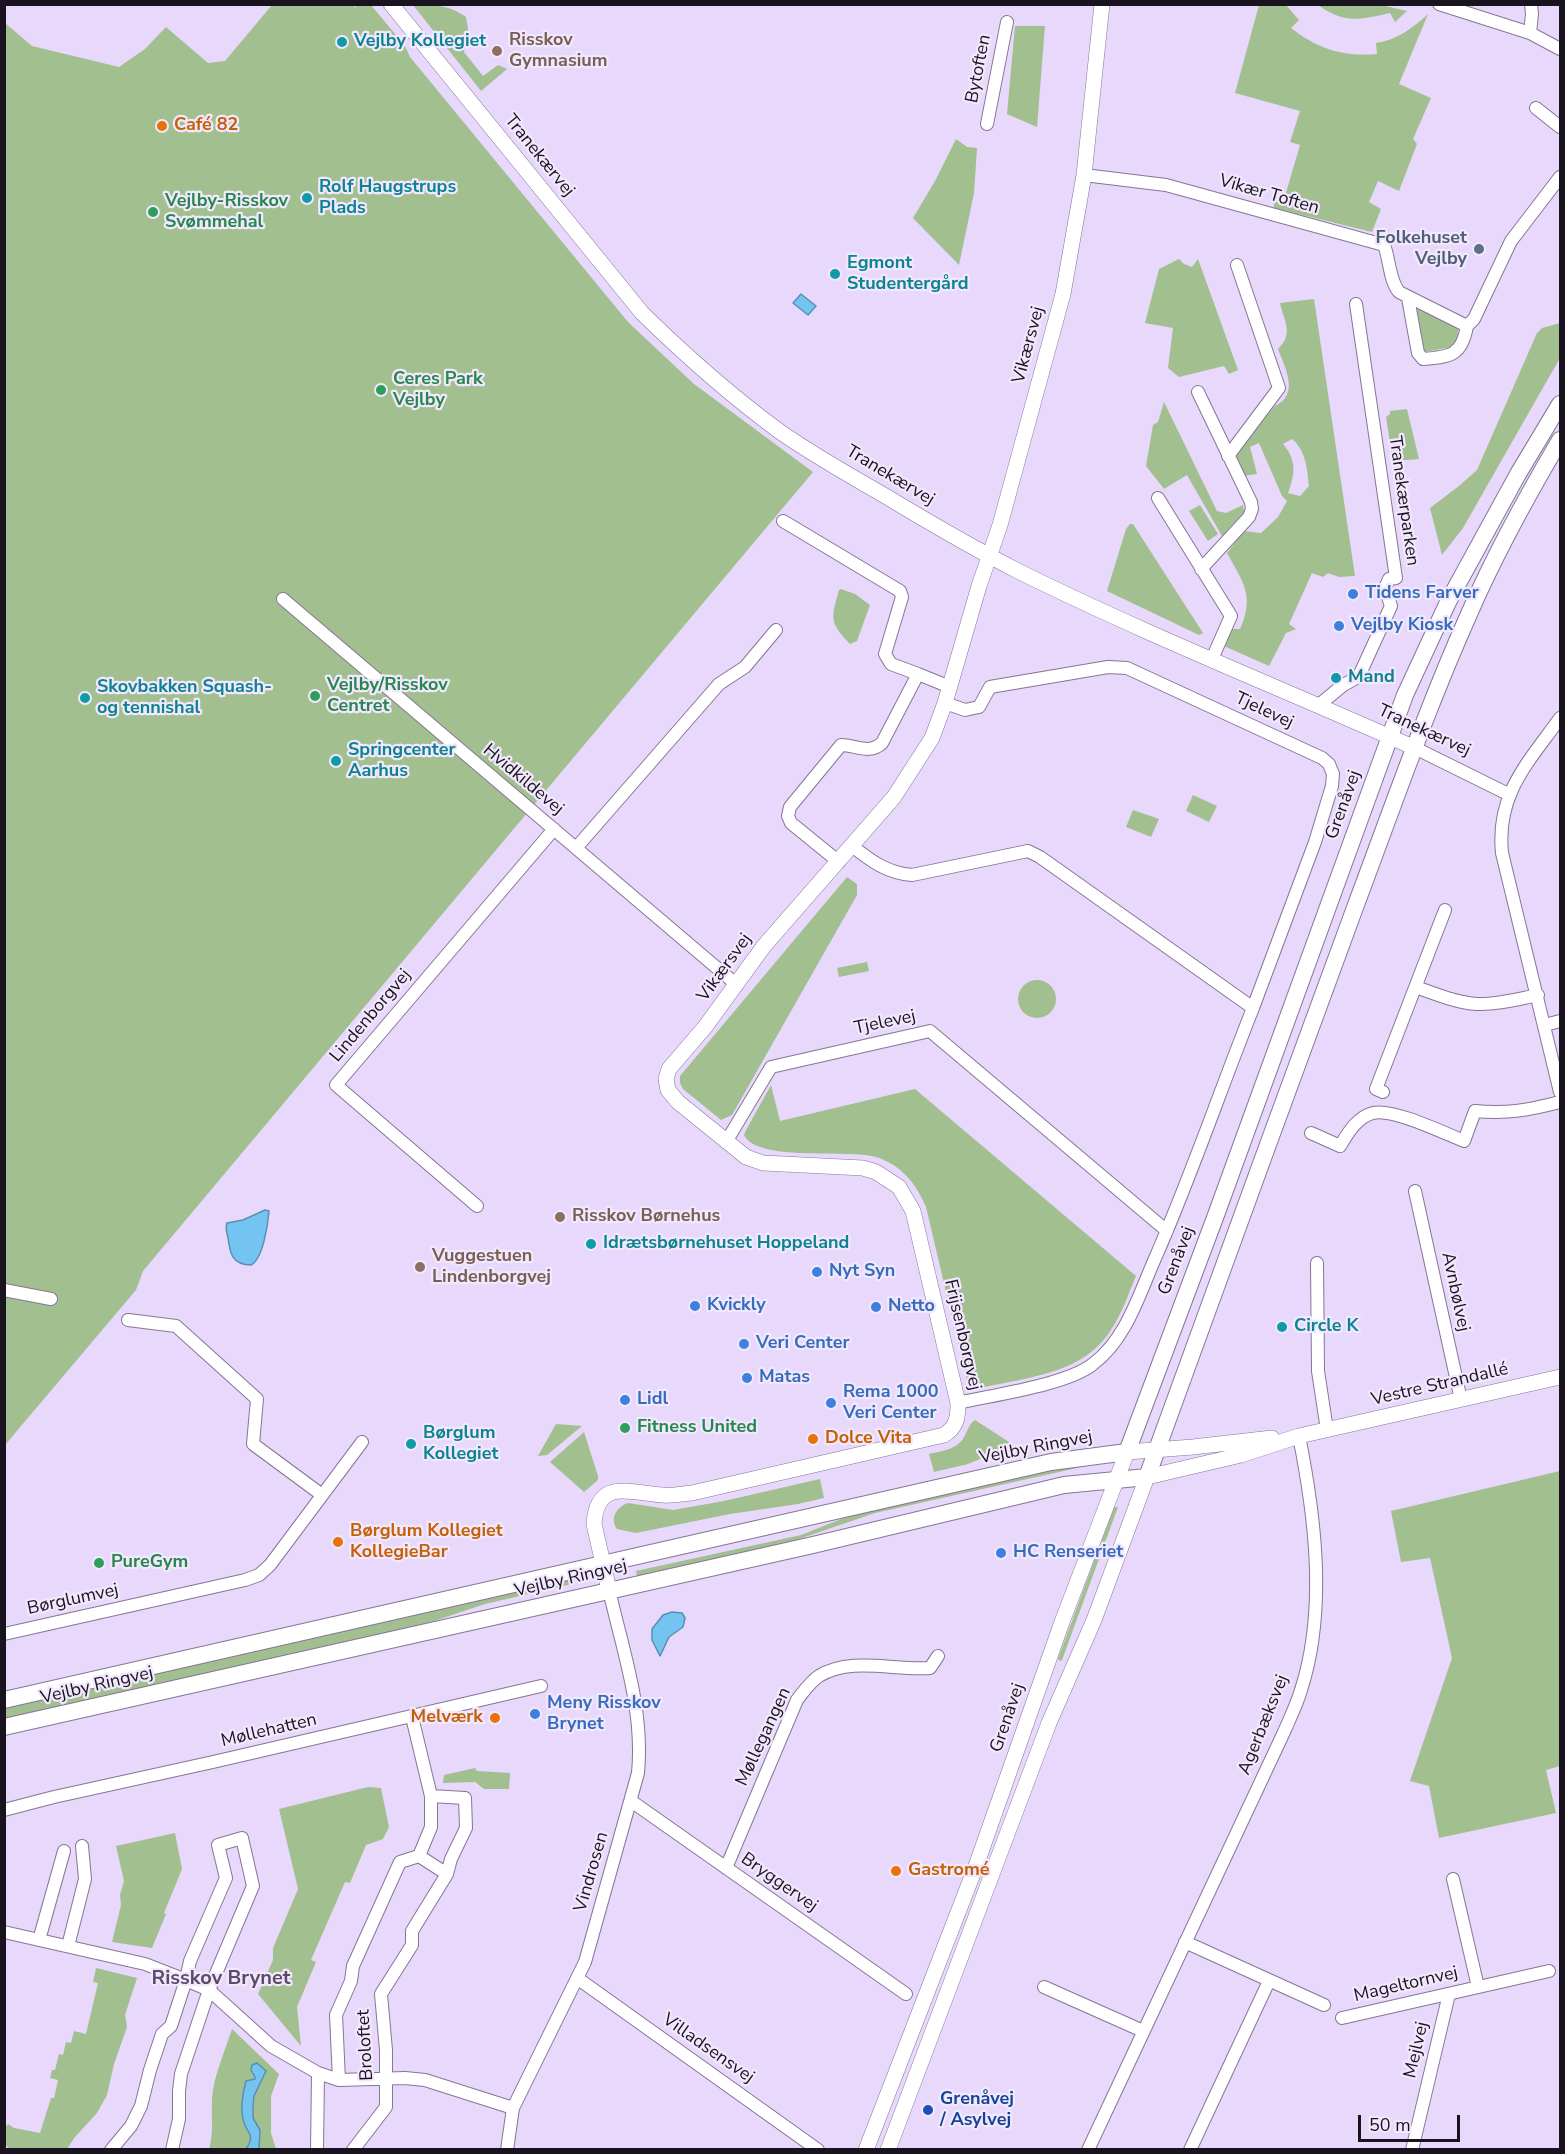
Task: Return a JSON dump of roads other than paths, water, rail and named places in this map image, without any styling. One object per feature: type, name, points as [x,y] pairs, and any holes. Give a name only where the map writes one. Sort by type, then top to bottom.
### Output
[{"type":"main road","name":"Grenåvej","points":[[1127,1452],[1389,736],[1449,600],[1518,474],[1560,404]]},
{"type":"main road","points":[[1147,1477],[1415,748],[1470,610],[1534,484],[1560,440]]},
{"type":"main road","name":"Vejlby Ringvej","points":[[4,1700],[1051,1462],[1127,1452]]},
{"type":"main road","name":"Vejlby Ringvej","points":[[4,1727],[813,1545],[1064,1485],[1147,1477]]},
{"type":"street","name":"Tranekærvej","points":[[391,4],[642,313],[684,354],[781,432],[844,472],[1018,571],[1389,736],[1508,794]]},
{"type":"street","name":"Vikærsvej","points":[[678,1102],[667,1087],[667,1073],[737,985],[764,946],[894,797],[932,738],[945,703],[978,586],[1016,471],[1063,294],[1084,175],[1102,4]]},
{"type":"street","points":[[1438,4],[1530,33],[1560,49]]},
{"type":"street","points":[[1530,33],[1531,4]]},
{"type":"street","name":"Bytoften","points":[[987,124],[1007,22]]},
{"type":"street","points":[[1536,108],[1560,127]]},
{"type":"street","name":"Vikær Toften","points":[[1084,175],[1166,185],[1384,245],[1395,286],[1408,298],[1418,353],[1423,358],[1448,355],[1458,351],[1465,341],[1467,326],[1473,319],[1511,241],[1559,183]]},
{"type":"street","points":[[1228,456],[1279,388],[1237,265]]},
{"type":"street","points":[[1408,298],[1467,326]]},
{"type":"street","name":"Tranekærparken","points":[[1319,705],[1342,686],[1359,676],[1391,606],[1385,588],[1389,579],[1396,578],[1356,304]]},
{"type":"street","points":[[1198,392],[1251,502],[1252,509],[1249,517],[1201,569]]},
{"type":"street","points":[[1158,498],[1231,616],[1212,659]]},
{"type":"street","points":[[783,521],[900,591],[902,597],[885,654],[891,664],[950,687]]},
{"type":"street","name":"Hvidkildevej","points":[[283,599],[737,985]]},
{"type":"street","points":[[576,848],[719,684],[745,668],[776,630]]},
{"type":"street","name":"Tjelevej","points":[[945,703],[965,710],[979,707],[990,687],[1108,667],[1126,668],[1322,758],[1329,764],[1333,774],[1332,786],[1318,831],[1252,1008],[1167,1232],[1126,1324],[1110,1349],[1092,1366],[1069,1377],[958,1403]]},
{"type":"street","points":[[839,862],[791,823],[788,816],[790,807],[841,745],[866,750],[878,747],[882,743],[918,674]]},
{"type":"street","points":[[1560,718],[1522,768],[1508,794],[1500,834],[1560,1092]]},
{"type":"street","name":"Lindenborgvej","points":[[477,1206],[336,1084],[554,829]]},
{"type":"street","points":[[852,846],[869,860],[896,874],[912,874],[1028,851],[1040,857],[1252,1008]]},
{"type":"street","points":[[1383,1092],[1376,1089],[1445,910]]},
{"type":"street","points":[[1416,987],[1453,1000],[1476,1004],[1498,1003],[1538,995]]},
{"type":"street","points":[[1545,1025],[1560,1021]]},
{"type":"street","name":"Tjelevej","points":[[726,1142],[771,1067],[930,1031],[1167,1232]]},
{"type":"street","name":"Frijsenborgvej","points":[[609,1590],[594,1524],[594,1513],[601,1501],[611,1493],[620,1490],[665,1496],[692,1493],[945,1435],[956,1424],[958,1403],[913,1211],[899,1187],[888,1179],[863,1168],[763,1163],[746,1157],[678,1102]]},
{"type":"street","points":[[1311,1133],[1340,1146],[1359,1120],[1372,1113],[1382,1112],[1464,1141],[1475,1111],[1500,1114],[1530,1110],[1560,1102]]},
{"type":"street","name":"Avnbølvej","points":[[1415,1191],[1461,1400]]},
{"type":"street","points":[[1317,1263],[1318,1371],[1327,1430]]},
{"type":"street","points":[[4,1290],[51,1299]]},
{"type":"street","points":[[128,1320],[176,1326],[257,1399],[253,1444],[322,1495]]},
{"type":"street","name":"Vestre Strandallé","points":[[1147,1477],[1241,1455],[1299,1436],[1560,1377]]},
{"type":"street","name":"Vestre Strandallé","points":[[1127,1452],[1299,1436]]},
{"type":"street","name":"Agerbæksvej","points":[[1088,2150],[1284,1732],[1301,1689],[1311,1645],[1315,1602],[1314,1526],[1299,1436]]},
{"type":"street","name":"Børglumvej","points":[[4,1634],[254,1578],[270,1564],[362,1442]]},
{"type":"street","name":"Grenåvej","points":[[866,2150],[987,1836],[1062,1622],[1127,1452]]},
{"type":"street","points":[[888,2150],[1049,1723],[1094,1620],[1147,1477]]},
{"type":"street","name":"Vindrosen","points":[[507,2150],[513,2108],[585,1962],[638,1773],[639,1724],[635,1695],[609,1590]]},
{"type":"street","name":"Møllegangen","points":[[726,1868],[793,1707],[808,1685],[828,1671],[850,1667],[930,1668],[938,1656]]},
{"type":"street","name":"Møllehatten","points":[[4,1810],[542,1686]]},
{"type":"street","points":[[412,1717],[431,1796],[431,1827],[419,1856],[447,1874]]},
{"type":"street","name":"Broloftet","points":[[353,2150],[386,2107],[387,2078],[381,1994],[412,1945],[412,1931],[447,1874],[451,1859],[466,1828],[465,1798],[431,1796]]},
{"type":"street","name":"Bryggervej","points":[[631,1801],[906,1994]]},
{"type":"street","points":[[111,2150],[131,2126],[141,2106],[162,2034],[171,2026],[190,1961],[226,1878],[218,1845],[242,1838],[253,1886],[208,1990],[181,2074],[179,2119],[172,2150]]},
{"type":"street","points":[[68,1946],[86,1879],[82,1846]]},
{"type":"street","points":[[39,1940],[64,1851]]},
{"type":"street","name":"Broloftet","points":[[339,2080],[336,2015],[351,1981],[353,1966],[400,1862],[419,1856]]},
{"type":"street","name":"Mageltornvej","points":[[1453,1879],[1478,1987]]},
{"type":"street","points":[[4,1932],[145,1964],[186,1980],[208,1990],[271,2046],[318,2073],[339,2080],[387,2078],[425,2080],[513,2108]]},
{"type":"street","points":[[1185,1942],[1324,2005]]},
{"type":"street","name":"Mageltornvej","points":[[1342,2018],[1549,1971]]},
{"type":"street","name":"Villadsensvej","points":[[577,1978],[818,2150]]},
{"type":"street","points":[[1190,2150],[1269,1981]]},
{"type":"street","points":[[1044,1987],[1143,2031]]},
{"type":"street","name":"Mejlvej","points":[[1412,2150],[1449,1994]]},
{"type":"street","points":[[317,2150],[318,2073]]},
{"type":"water","points":[[801,294],[816,306],[808,315],[793,303]]},
{"type":"water","points":[[265,1210],[269,1211],[259,1256],[251,1265],[240,1263],[231,1253],[226,1230],[227,1223],[243,1220]]},
{"type":"water","points":[[672,1612],[682,1613],[685,1618],[683,1627],[669,1637],[660,1656],[652,1640],[652,1629],[663,1615]]},
{"type":"water","points":[[257,2063],[266,2071],[254,2096],[253,2106],[253,2118],[260,2130],[259,2149],[246,2149],[250,2136],[244,2124],[242,2100],[246,2081],[255,2079],[251,2070],[252,2065]]},
{"type":"place","name":"Vejlby Kollegiet","points":[[342,42]]},
{"type":"place","name":"Risskov Gymnasium","points":[[497,51]]},
{"type":"place","name":"Café 82","points":[[162,126]]},
{"type":"place","name":"Rolf Haugstrups Plads","points":[[307,198]]},
{"type":"place","name":"Vejlby-Risskov Svømmehal","points":[[153,212]]},
{"type":"place","name":"Folkehuset Vejlby","points":[[1479,249]]},
{"type":"place","name":"Egmont Studentergård","points":[[835,274]]},
{"type":"place","name":"Ceres Park Vejlby","points":[[381,390]]},
{"type":"place","name":"Tidens Farver","points":[[1353,594]]},
{"type":"place","name":"Vejlby Kiosk","points":[[1339,626]]},
{"type":"place","name":"Mand","points":[[1336,678]]},
{"type":"place","name":"Vejlby/Risskov Centret","points":[[315,696]]},
{"type":"place","name":"Skovbakken Squash- og tennishal","points":[[85,698]]},
{"type":"place","name":"Springcenter Aarhus","points":[[336,761]]},
{"type":"place","name":"Risskov Børnehus","points":[[560,1217]]},
{"type":"place","name":"Idrætsbørnehuset Hoppeland","points":[[591,1244]]},
{"type":"place","name":"Vuggestuen Lindenborgvej","points":[[420,1267]]},
{"type":"place","name":"Nyt Syn","points":[[817,1272]]},
{"type":"place","name":"Kvickly","points":[[695,1306]]},
{"type":"place","name":"Netto","points":[[876,1307]]},
{"type":"place","name":"Circle K","points":[[1282,1327]]},
{"type":"place","name":"Veri Center","points":[[744,1344]]},
{"type":"place","name":"Matas","points":[[747,1378]]},
{"type":"place","name":"Lidl","points":[[625,1400]]},
{"type":"place","name":"Rema 1000 Veri Center","points":[[831,1403]]},
{"type":"place","name":"Fitness United","points":[[625,1428]]},
{"type":"place","name":"Dolce Vita","points":[[813,1439]]},
{"type":"place","name":"Børglum Kollegiet","points":[[411,1444]]},
{"type":"place","name":"Børglum Kollegiet KollegieBar","points":[[338,1542]]},
{"type":"place","name":"HC Renseriet","points":[[1001,1553]]},
{"type":"place","name":"PureGym","points":[[99,1563]]},
{"type":"place","name":"Meny Risskov Brynet","points":[[535,1714]]},
{"type":"place","name":"Melværk","points":[[495,1718]]},
{"type":"place","name":"Gastromé","points":[[896,1871]]},
{"type":"place","name":"Grenåvej / Asylvej","points":[[928,2110]]},
{"type":"district","name":"Risskov Brynet","points":[[221,1979]]}]
